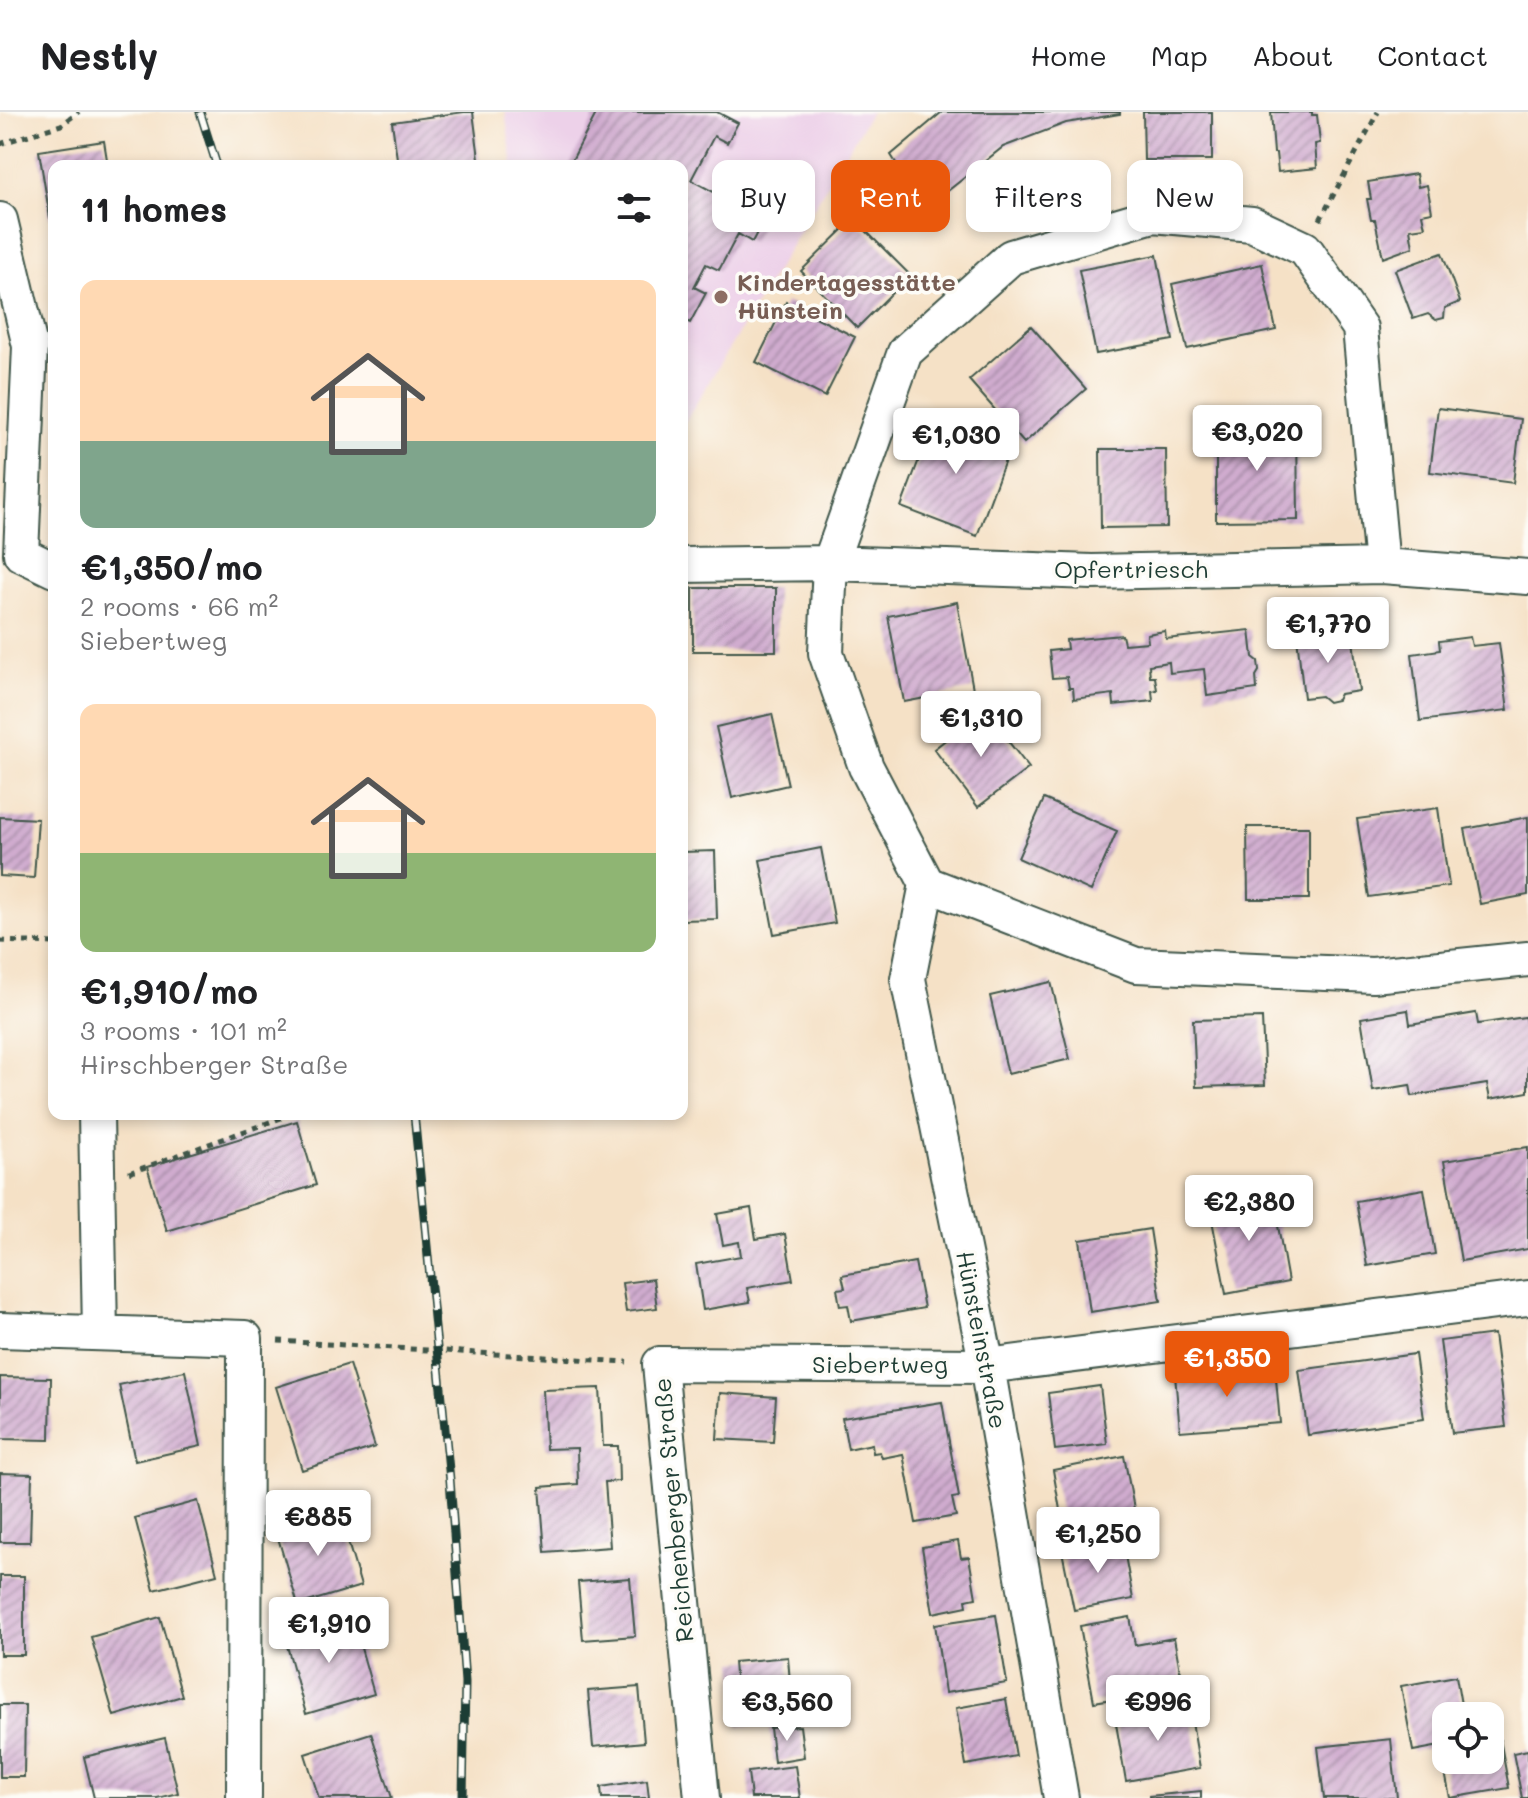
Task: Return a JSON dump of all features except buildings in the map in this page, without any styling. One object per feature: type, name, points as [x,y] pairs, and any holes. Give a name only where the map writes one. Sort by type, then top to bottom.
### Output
[{"type":"street","points":[[1382,566],[1360,328],[1305,249],[1252,224],[1153,215],[1011,257],[905,352],[830,563],[826,653],[866,767],[927,884],[1136,965],[1373,975],[1528,959]]},
{"type":"street","points":[[0,220],[30,346],[11,554],[48,568]]},
{"type":"street","name":"Opfertriesch","points":[[688,565],[830,563],[1092,572],[1382,566],[1528,577]]},
{"type":"street","name":"Hünsteinstraße","points":[[927,884],[908,979],[987,1366],[1061,1798]]},
{"type":"street","points":[[96,1120],[100,1333]]},
{"type":"street","name":"Siebertweg","points":[[660,1364],[987,1366],[1528,1298]]},
{"type":"street","points":[[0,1330],[245,1338],[244,1798]]},
{"type":"street","name":"Reichenberger Straße","points":[[660,1364],[702,1798]]},
{"type":"path","points":[[0,144],[61,125],[79,112]]},
{"type":"path","points":[[1305,249],[1378,112]]},
{"type":"path","points":[[0,941],[48,943]]},
{"type":"path","points":[[98,1184],[275,1120]]},
{"type":"path","points":[[245,1338],[660,1364]]},
{"type":"shaded area","name":"Kindertagesstätte Hünstein","points":[[505,112],[871,112],[842,160],[831,160],[831,179],[815,205],[815,160],[712,160],[712,232],[799,232],[688,417],[688,160],[512,160]]},
{"type":"railway","points":[[200,112],[215,160]]},
{"type":"railway","points":[[415,1120],[450,1480],[465,1682],[463,1798]]},
{"type":"place","name":"Kindertagesstätte Hünstein","points":[[721,297]]}]
